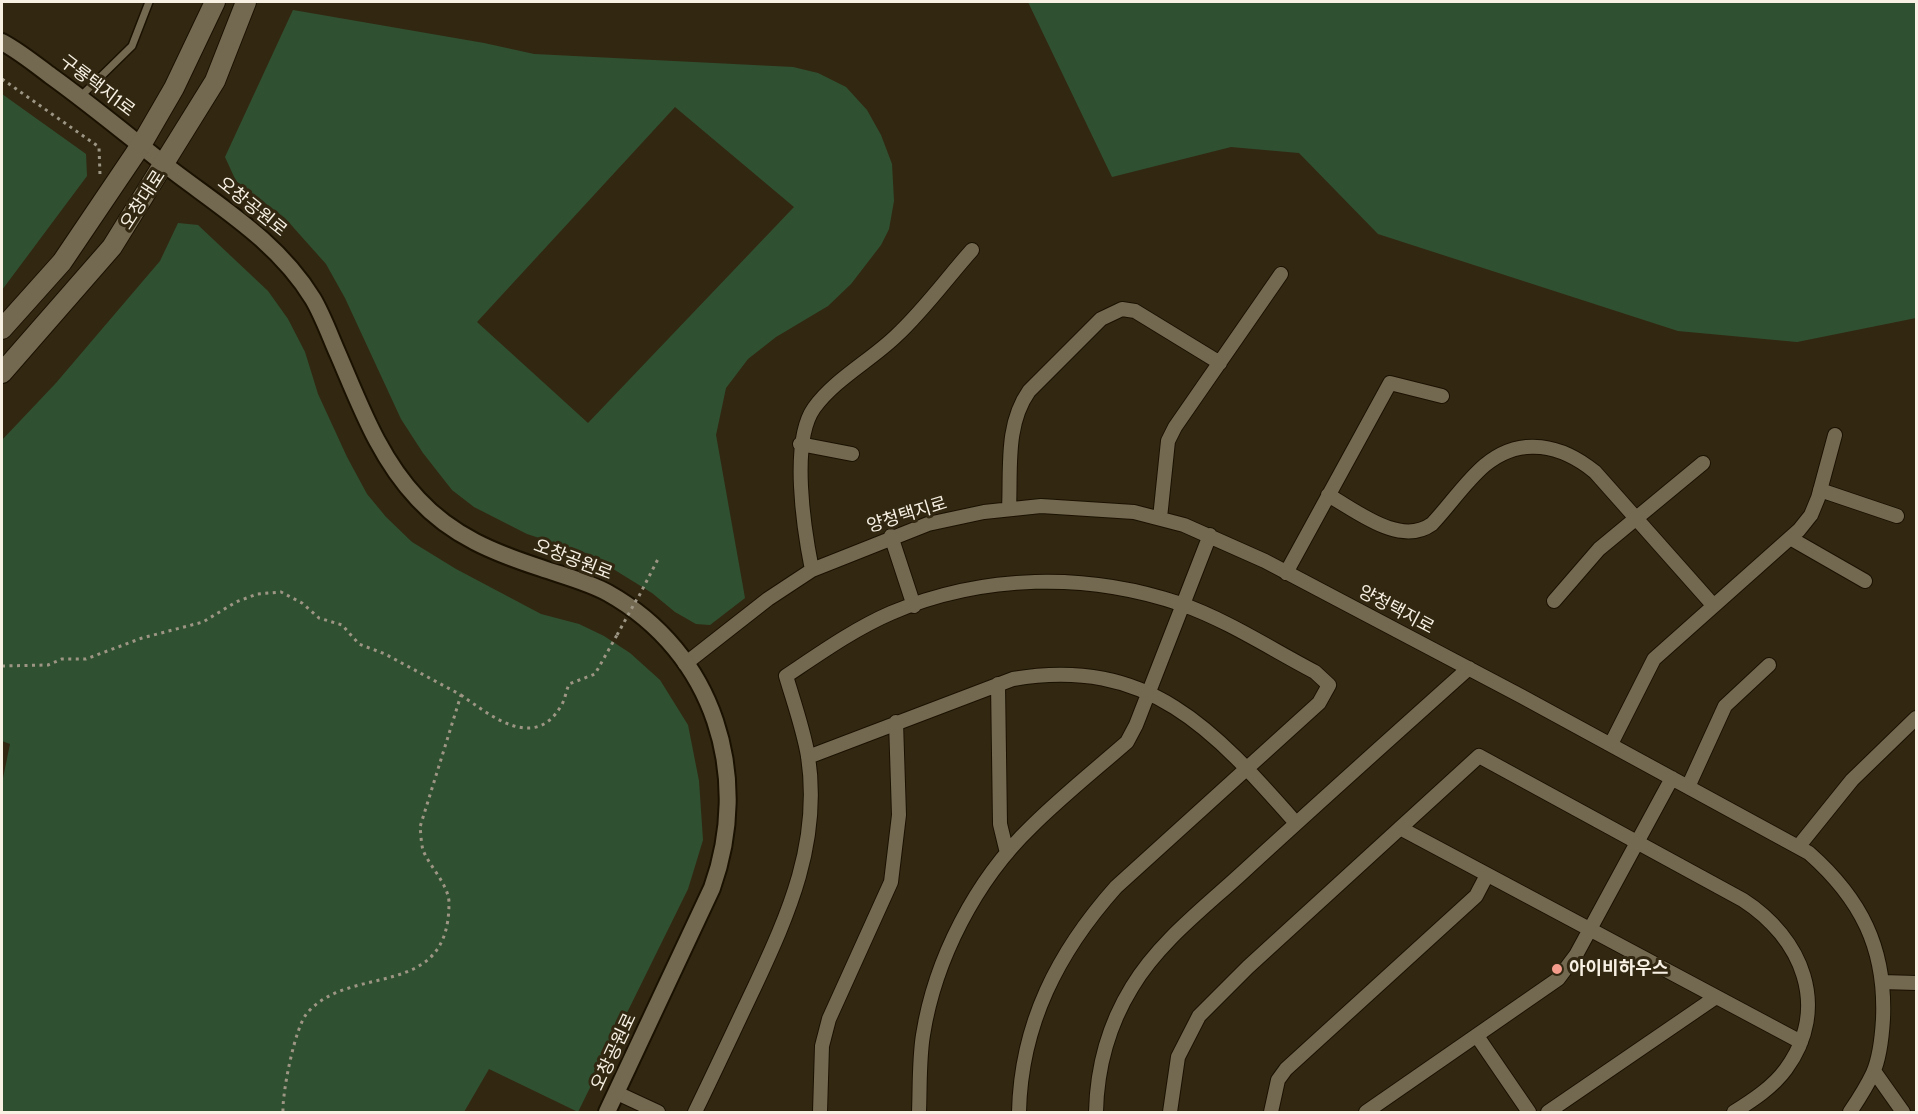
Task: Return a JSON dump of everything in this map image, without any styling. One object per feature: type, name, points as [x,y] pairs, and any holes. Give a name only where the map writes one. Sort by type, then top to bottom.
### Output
[{"type":"main road","name":"오창대로","points":[[2,329],[62,262],[141,145],[174,88],[215,2]]},
{"type":"main road","name":"오창대로","points":[[2,373],[112,247],[166,165],[215,81],[246,2]]},
{"type":"street","name":"구룡택지1로","points":[[2,42],[80,97],[166,165]]},
{"type":"street","name":"오창공원로","points":[[166,165],[260,236],[298,277],[315,303],[386,458],[403,483],[439,520],[461,536],[482,546],[609,594],[658,633],[685,664],[710,704],[727,765],[729,788],[727,837],[712,888],[608,1113]]},
{"type":"street","points":[[812,570],[800,466],[801,444],[813,409],[850,373],[897,336],[972,250]]},
{"type":"street","points":[[1160,518],[1168,441],[1175,427],[1281,274]]},
{"type":"street","points":[[1009,509],[1012,433],[1020,404],[1029,391],[1101,319],[1122,309],[1135,311],[1220,363]]},
{"type":"street","points":[[1286,573],[1390,383],[1442,396]]},
{"type":"street","points":[[1611,744],[1654,659],[1790,538],[1811,515],[1835,435]]},
{"type":"street","points":[[801,444],[852,454]]},
{"type":"street","points":[[1328,495],[1396,530],[1412,532],[1423,530],[1432,524],[1486,464],[1500,455],[1518,448],[1558,448],[1580,459],[1595,472],[1713,605]]},
{"type":"street","points":[[1554,601],[1599,549],[1703,463]]},
{"type":"street","points":[[1820,490],[1897,516]]},
{"type":"street","name":"양청택지로","points":[[685,664],[768,599],[812,570],[891,536],[928,524],[1009,509],[1041,506],[1087,507],[1160,518],[1210,535],[1611,744],[1798,847],[1830,872],[1859,909],[1873,942],[1882,982],[1882,1035],[1874,1071],[1850,1113]]},
{"type":"street","points":[[919,1113],[923,1035],[941,967],[980,889],[1030,827],[1127,742],[1210,535]]},
{"type":"street","points":[[891,536],[914,606]]},
{"type":"street","points":[[1790,538],[1865,581]]},
{"type":"street","points":[[695,1113],[796,894],[808,832],[810,793],[808,758],[801,723],[786,676],[861,629],[891,613],[914,606],[996,585],[1058,581],[1121,587],[1182,604],[1315,672],[1329,685],[1319,703],[1116,887],[1089,917],[1067,948],[1035,1012],[1020,1078],[1019,1113]]},
{"type":"street","points":[[1688,787],[1725,706],[1769,665]]},
{"type":"street","points":[[1096,1113],[1100,1068],[1107,1039],[1133,985],[1173,936],[1469,668]]},
{"type":"street","points":[[808,758],[998,684],[1043,674],[1077,674],[1107,678],[1148,693],[1194,719],[1247,767],[1296,823]]},
{"type":"street","points":[[998,684],[1000,824],[1007,853]]},
{"type":"street","points":[[1798,847],[1852,780],[1917,718]]},
{"type":"street","points":[[820,1113],[822,1046],[829,1019],[891,882],[899,815],[896,722]]},
{"type":"street","points":[[1170,1113],[1178,1057],[1200,1016],[1231,982],[1479,756],[1743,900],[1765,914],[1790,942],[1806,981],[1806,1022],[1801,1042],[1786,1069],[1775,1082],[1734,1113]]},
{"type":"street","points":[[1366,1113],[1558,979],[1576,955],[1672,778]]},
{"type":"street","points":[[1400,828],[1801,1042]]},
{"type":"street","points":[[1271,1113],[1278,1080],[1287,1069],[1476,896],[1487,875]]},
{"type":"street","points":[[1882,982],[1917,983]]},
{"type":"street","points":[[1548,1113],[1716,997]]},
{"type":"street","points":[[1477,1036],[1529,1113]]},
{"type":"street","points":[[1874,1071],[1903,1113]]},
{"type":"street","points":[[617,1094],[658,1113]]},
{"type":"lane","points":[[80,97],[132,46],[149,2]]},
{"type":"path","points":[[2,79],[99,147],[100,178]]},
{"type":"path","points":[[2,666],[48,665],[62,659],[86,658],[141,638],[203,622],[236,602],[257,594],[281,592],[302,603],[319,618],[342,625],[358,644],[385,654],[461,695],[509,727],[526,728],[548,722],[562,705],[568,684],[595,674],[658,559]]},
{"type":"path","points":[[283,1113],[282,1101],[293,1050],[307,1012],[344,988],[391,979],[413,970],[436,951],[447,930],[449,899],[423,849],[420,827],[461,695]]},
{"type":"green space","points":[[1028,2],[1916,2],[1916,318],[1797,342],[1678,331],[1378,234],[1299,153],[1231,147],[1112,177]]},
{"type":"green space","points":[[293,10],[484,43],[534,54],[793,67],[818,73],[846,87],[867,110],[881,135],[892,164],[894,201],[889,229],[881,245],[851,284],[828,306],[776,337],[748,359],[726,388],[716,435],[745,598],[710,625],[696,624],[675,612],[652,593],[589,554],[527,534],[474,507],[452,490],[423,453],[401,419],[345,298],[326,264],[285,218],[236,181],[225,157]],"holes":[[[675,107],[794,207],[588,423],[477,322]]]},
{"type":"green space","points":[[2,94],[86,154],[87,176],[2,290]]},
{"type":"green space","points":[[178,223],[198,225],[268,291],[288,319],[305,352],[318,394],[347,457],[367,494],[386,517],[412,542],[456,569],[541,614],[579,624],[604,636],[630,653],[660,680],[688,725],[699,781],[703,840],[688,889],[578,1112],[489,1069],[464,1112],[2,1112],[2,783],[10,744],[2,741],[2,440],[56,383],[160,261]]},
{"type":"place","name":"아이비하우스","points":[[1557,969]]}]
